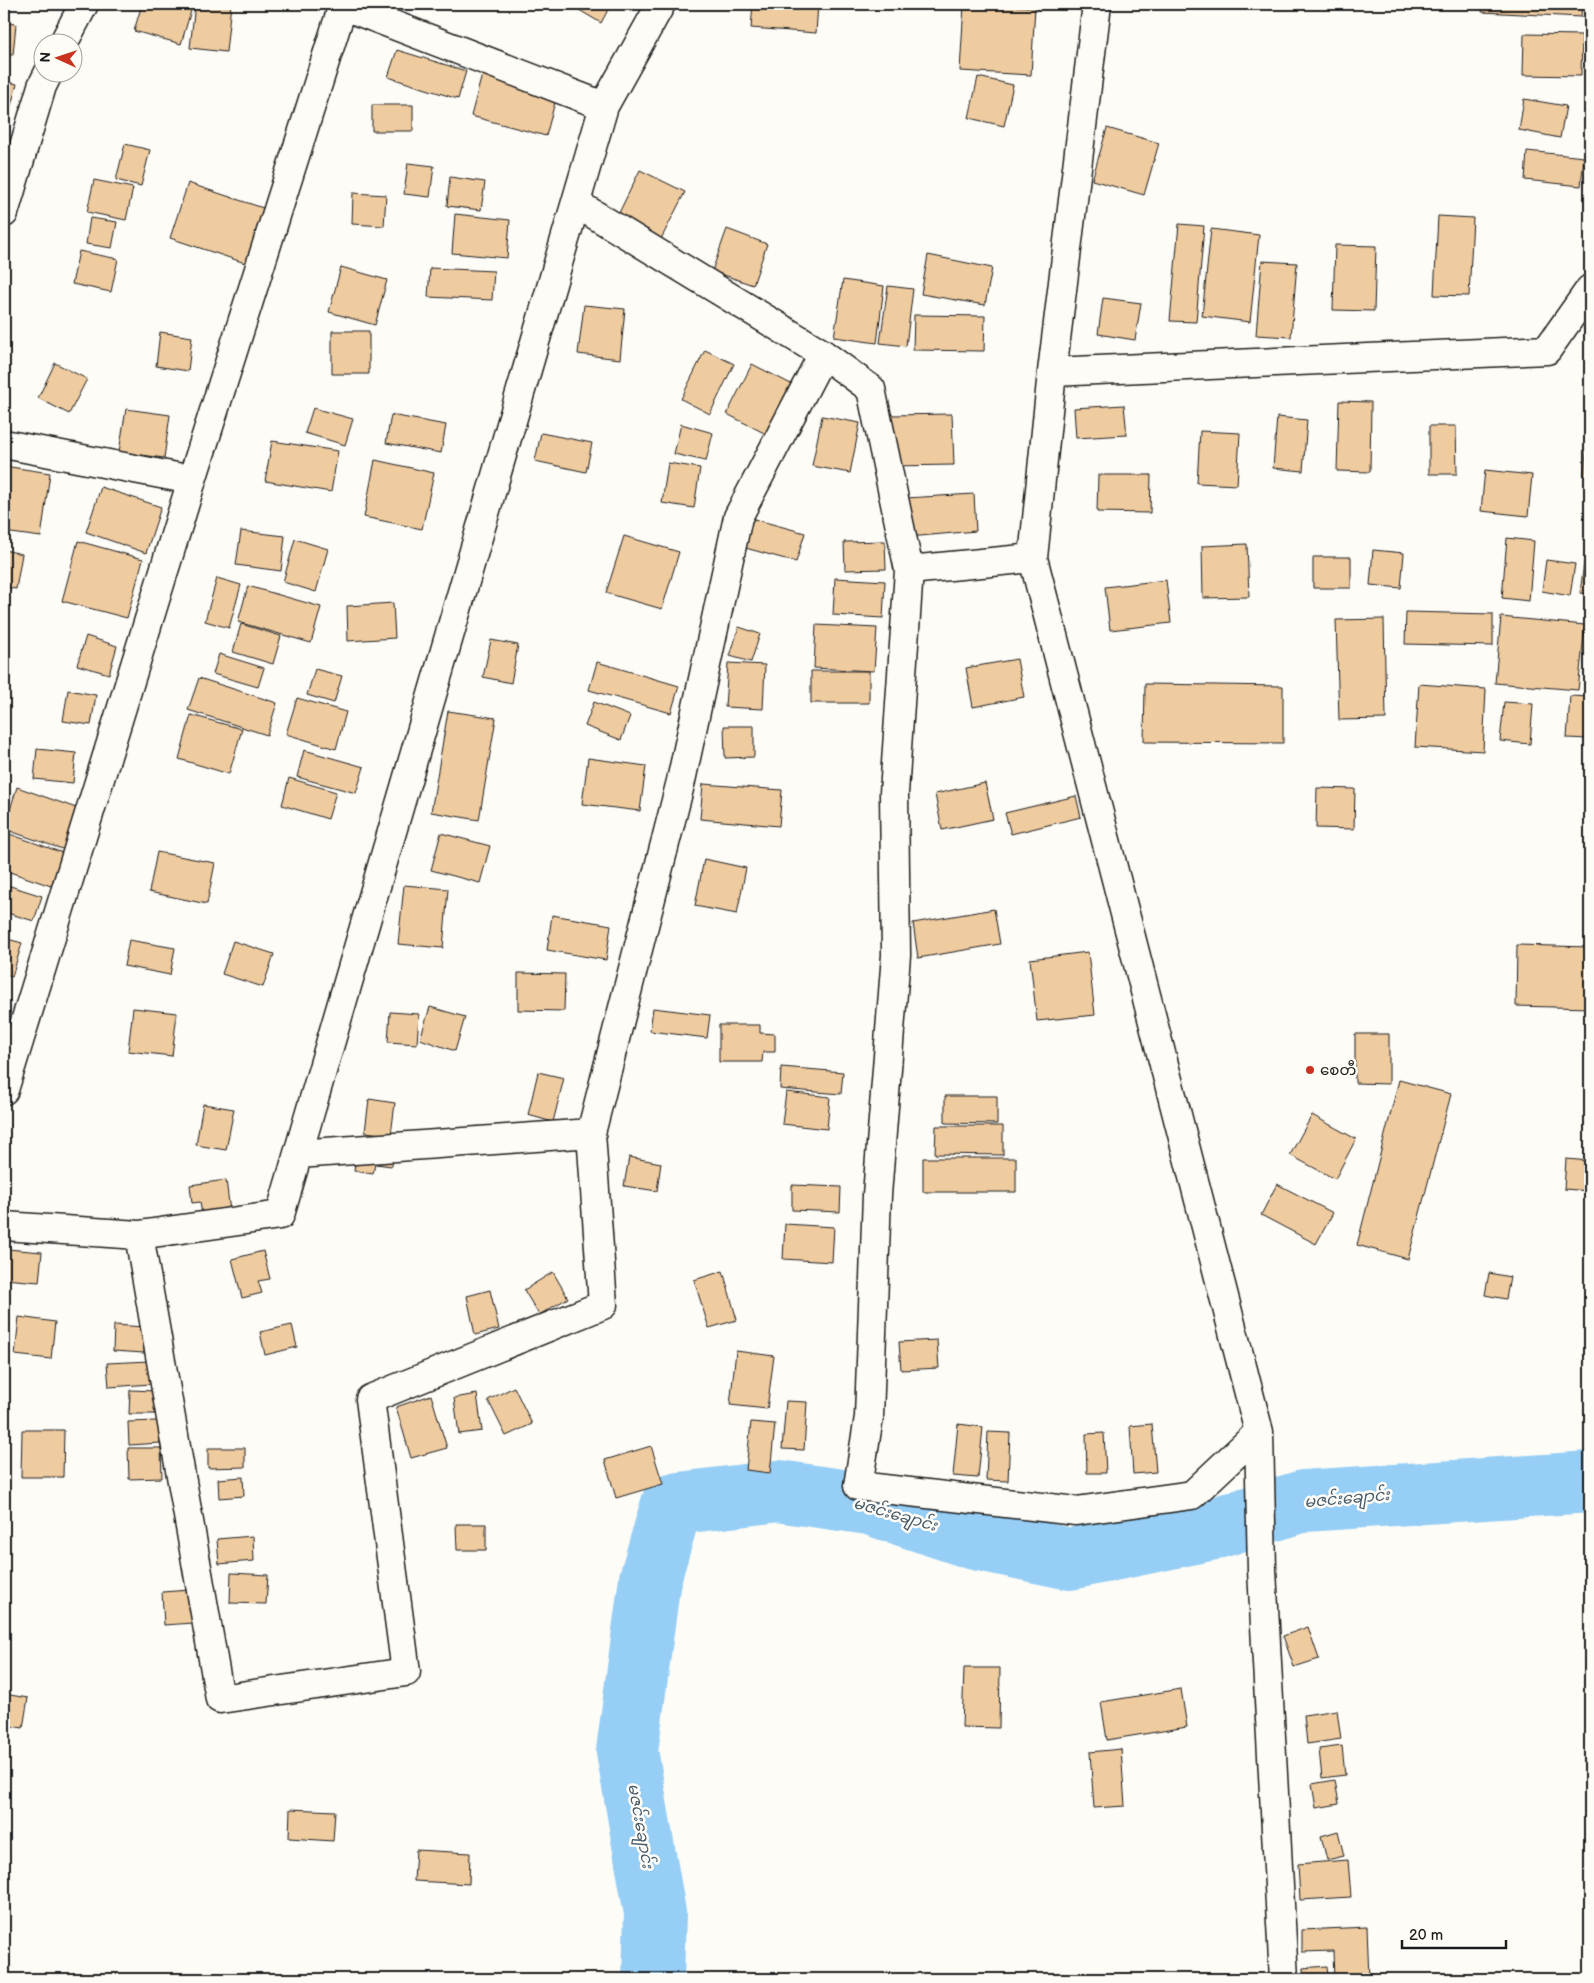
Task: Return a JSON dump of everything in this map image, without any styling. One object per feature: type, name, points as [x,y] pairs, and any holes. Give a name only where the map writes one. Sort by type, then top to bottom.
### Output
[{"type":"street","points":[[69,32],[84,4]]},
{"type":"street","points":[[4,1090],[192,480],[342,4],[604,106]]},
{"type":"street","points":[[4,1226],[139,1235],[280,1215],[577,204],[604,106],[661,4]]},
{"type":"street","points":[[1097,4],[1052,372],[1033,558],[1259,1432],[1262,1570],[1284,1979]]},
{"type":"street","points":[[4,213],[44,82]]},
{"type":"street","points":[[577,204],[823,354],[871,389],[908,570],[894,793],[896,955],[877,1196],[869,1417],[858,1486],[1076,1511],[1192,1495],[1259,1432]]},
{"type":"street","points":[[1052,372],[1547,350],[1590,290]]},
{"type":"street","points":[[139,1235],[220,1699],[406,1672],[370,1399],[603,1306],[591,1133],[681,781],[738,517],[823,354]]},
{"type":"street","points":[[4,444],[192,480]]},
{"type":"street","points":[[908,570],[1033,558]]},
{"type":"street","points":[[298,1154],[591,1133]]},
{"type":"building","points":[[142,4],[193,4],[181,44],[134,31]]},
{"type":"building","points":[[195,4],[231,4],[226,52],[190,48]]},
{"type":"building","points":[[569,4],[611,4],[601,23]]},
{"type":"building","points":[[753,4],[818,4],[816,33],[751,28]]},
{"type":"building","points":[[964,4],[1035,7],[1031,75],[960,71]]},
{"type":"building","points":[[1158,4],[1202,4],[1202,8],[1158,6]]},
{"type":"building","points":[[1483,4],[1582,4],[1581,17],[1482,12]]},
{"type":"building","points":[[4,23],[16,24],[13,55],[4,54]]},
{"type":"building","points":[[1524,34],[1582,35],[1581,76],[1523,75]]},
{"type":"building","points":[[397,50],[466,71],[458,99],[388,77]]},
{"type":"building","points":[[483,71],[558,91],[546,136],[471,116]]},
{"type":"building","points":[[978,77],[1013,85],[1004,126],[969,118]]},
{"type":"building","points":[[4,81],[17,84],[8,116],[4,115]]},
{"type":"building","points":[[1524,99],[1566,106],[1560,138],[1519,130]]},
{"type":"building","points":[[372,105],[413,105],[413,131],[372,131]]},
{"type":"building","points":[[1107,128],[1159,143],[1144,195],[1092,180]]},
{"type":"building","points":[[125,144],[150,150],[141,186],[116,180]]},
{"type":"building","points":[[1527,151],[1584,157],[1581,186],[1525,180]]},
{"type":"building","points":[[408,163],[434,166],[430,197],[404,194]]},
{"type":"building","points":[[640,170],[685,192],[659,243],[615,221]]},
{"type":"building","points":[[450,177],[485,182],[481,210],[447,206]]},
{"type":"building","points":[[94,180],[133,188],[126,220],[87,212]]},
{"type":"building","points":[[188,183],[266,209],[248,264],[170,238]]},
{"type":"building","points":[[353,193],[386,195],[384,226],[352,224]]},
{"type":"building","points":[[455,214],[510,220],[507,258],[452,253]]},
{"type":"building","points":[[1438,216],[1473,218],[1469,296],[1434,295]]},
{"type":"building","points":[[90,218],[117,222],[112,248],[86,244]]},
{"type":"building","points":[[1179,224],[1204,226],[1196,322],[1170,321]]},
{"type":"building","points":[[727,229],[767,244],[753,285],[712,271]]},
{"type":"building","points":[[1211,229],[1259,235],[1250,322],[1202,316]]},
{"type":"building","points":[[1335,245],[1376,246],[1374,311],[1333,310]]},
{"type":"building","points":[[79,251],[118,259],[111,292],[72,284]]},
{"type":"building","points":[[928,255],[992,268],[985,305],[921,294]]},
{"type":"building","points":[[1262,261],[1297,263],[1291,337],[1256,335]]},
{"type":"building","points":[[341,267],[387,280],[375,325],[329,312]]},
{"type":"building","points":[[430,268],[494,271],[492,300],[428,297]]},
{"type":"building","points":[[843,280],[884,286],[877,343],[834,337]]},
{"type":"building","points":[[888,286],[913,289],[906,346],[880,343]]},
{"type":"building","points":[[1103,298],[1141,303],[1135,340],[1098,334]]},
{"type":"building","points":[[584,305],[625,309],[620,359],[578,354]]},
{"type":"building","points":[[914,315],[985,316],[984,351],[913,350]]},
{"type":"building","points":[[332,331],[369,331],[369,374],[332,374]]},
{"type":"building","points":[[160,332],[192,337],[188,371],[156,366]]},
{"type":"building","points":[[705,350],[734,364],[710,414],[681,399]]},
{"type":"building","points":[[55,363],[87,379],[69,414],[38,398]]},
{"type":"building","points":[[752,364],[791,384],[766,434],[727,414]]},
{"type":"building","points":[[1339,401],[1371,402],[1370,472],[1337,471]]},
{"type":"building","points":[[1124,405],[1127,435],[1076,438],[1074,408]]},
{"type":"building","points":[[313,408],[353,419],[345,445],[305,433]]},
{"type":"building","points":[[126,409],[170,415],[164,458],[119,452]]},
{"type":"building","points":[[952,414],[954,465],[892,466],[891,415]]},
{"type":"building","points":[[391,415],[446,425],[441,453],[386,443]]},
{"type":"building","points":[[822,416],[860,423],[850,473],[812,466]]},
{"type":"building","points":[[1590,416],[1590,477],[1584,476]]},
{"type":"building","points":[[1277,417],[1307,420],[1303,471],[1273,468]]},
{"type":"building","points":[[681,424],[713,433],[706,461],[674,454]]},
{"type":"building","points":[[1429,426],[1456,426],[1457,474],[1429,474]]},
{"type":"building","points":[[1200,431],[1240,433],[1237,485],[1197,483]]},
{"type":"building","points":[[541,433],[592,443],[586,472],[535,461]]},
{"type":"building","points":[[272,441],[338,451],[331,492],[265,481]]},
{"type":"building","points":[[375,460],[434,473],[422,529],[364,517]]},
{"type":"building","points":[[668,463],[700,468],[694,508],[662,503]]},
{"type":"building","points":[[4,466],[50,473],[41,537],[4,532]]},
{"type":"building","points":[[1485,470],[1532,475],[1528,516],[1481,511]]},
{"type":"building","points":[[1098,475],[1151,475],[1150,513],[1097,512]]},
{"type":"building","points":[[101,487],[161,507],[146,553],[86,532]]},
{"type":"building","points":[[974,494],[976,531],[909,537],[906,498]]},
{"type":"building","points":[[750,518],[805,533],[796,562],[742,547]]},
{"type":"building","points":[[241,531],[285,536],[281,571],[236,565]]},
{"type":"building","points":[[624,536],[679,552],[662,609],[606,593]]},
{"type":"building","points":[[1507,538],[1534,541],[1529,601],[1502,598]]},
{"type":"building","points":[[295,539],[328,549],[316,592],[283,582]]},
{"type":"building","points":[[78,541],[143,559],[127,618],[62,601]]},
{"type":"building","points":[[885,541],[886,569],[845,570],[844,542]]},
{"type":"building","points":[[1247,544],[1249,597],[1203,598],[1202,546]]},
{"type":"building","points":[[1586,548],[1590,549],[1590,595],[1580,593]]},
{"type":"building","points":[[4,550],[22,554],[16,589],[4,587]]},
{"type":"building","points":[[1373,550],[1404,553],[1401,588],[1370,585]]},
{"type":"building","points":[[1313,557],[1351,557],[1351,588],[1313,588]]},
{"type":"building","points":[[1546,560],[1575,564],[1570,596],[1542,591]]},
{"type":"building","points":[[217,578],[241,585],[229,628],[205,621]]},
{"type":"building","points":[[835,578],[885,581],[883,618],[833,615]]},
{"type":"building","points":[[1166,580],[1171,623],[1110,630],[1105,587]]},
{"type":"building","points":[[248,586],[321,607],[311,643],[238,622]]},
{"type":"building","points":[[393,603],[395,638],[348,641],[347,606]]},
{"type":"building","points":[[1406,612],[1493,614],[1493,646],[1405,644]]},
{"type":"building","points":[[1501,617],[1585,625],[1578,690],[1495,683]]},
{"type":"building","points":[[1384,619],[1386,719],[1339,720],[1336,620]]},
{"type":"building","points":[[241,624],[281,636],[273,664],[233,652]]},
{"type":"building","points":[[816,625],[877,628],[874,671],[814,668]]},
{"type":"building","points":[[739,627],[760,634],[751,662],[730,656]]},
{"type":"building","points":[[86,636],[117,646],[109,674],[77,665]]},
{"type":"building","points":[[491,640],[518,645],[511,683],[483,677]]},
{"type":"building","points":[[219,654],[264,668],[258,687],[213,674]]},
{"type":"building","points":[[1017,659],[1024,697],[973,707],[966,668]]},
{"type":"building","points":[[597,662],[679,686],[671,713],[589,690]]},
{"type":"building","points":[[728,663],[765,665],[763,709],[725,707]]},
{"type":"building","points":[[315,669],[342,676],[334,703],[307,695]]},
{"type":"building","points":[[811,671],[869,671],[869,703],[811,703]]},
{"type":"building","points":[[199,678],[277,703],[267,735],[188,710]]},
{"type":"building","points":[[1145,684],[1283,686],[1283,743],[1144,742]]},
{"type":"building","points":[[1419,684],[1486,689],[1483,751],[1415,747]]},
{"type":"building","points":[[68,690],[96,695],[91,725],[63,721]]},
{"type":"building","points":[[1570,696],[1590,697],[1590,739],[1567,738]]},
{"type":"building","points":[[297,698],[346,712],[336,749],[286,734]]},
{"type":"building","points":[[594,702],[630,716],[621,740],[585,726]]},
{"type":"building","points":[[1504,702],[1533,704],[1530,744],[1500,741]]},
{"type":"building","points":[[448,711],[496,718],[479,820],[431,812]]},
{"type":"building","points":[[191,715],[242,729],[229,774],[179,759]]},
{"type":"building","points":[[724,726],[754,726],[754,757],[725,758]]},
{"type":"building","points":[[37,749],[76,753],[73,783],[34,779]]},
{"type":"building","points":[[304,750],[364,767],[356,793],[297,777]]},
{"type":"building","points":[[588,758],[646,766],[640,811],[582,804]]},
{"type":"building","points":[[289,778],[336,792],[328,819],[282,805]]},
{"type":"building","points":[[985,783],[993,819],[942,830],[935,794]]},
{"type":"building","points":[[703,784],[782,790],[779,826],[700,819]]},
{"type":"building","points":[[17,787],[79,809],[65,850],[4,829]]},
{"type":"building","points":[[1317,788],[1355,789],[1354,829],[1316,828]]},
{"type":"building","points":[[1076,796],[1081,817],[1011,834],[1005,813]]},
{"type":"building","points":[[4,832],[63,853],[51,886],[4,870]]},
{"type":"building","points":[[441,833],[490,846],[480,883],[431,870]]},
{"type":"building","points":[[157,852],[215,863],[207,904],[149,892]]},
{"type":"building","points":[[704,859],[746,868],[737,914],[695,906]]},
{"type":"building","points":[[4,884],[42,896],[34,921],[4,912]]},
{"type":"building","points":[[404,885],[448,889],[443,948],[398,944]]},
{"type":"building","points":[[994,909],[1000,944],[918,958],[913,923]]},
{"type":"building","points":[[552,915],[611,925],[606,960],[547,950]]},
{"type":"building","points":[[4,938],[22,943],[12,977],[4,974]]},
{"type":"building","points":[[129,940],[175,948],[170,975],[124,966]]},
{"type":"building","points":[[233,941],[274,954],[263,987],[222,974]]},
{"type":"building","points":[[1517,945],[1590,947],[1590,1008],[1516,1006]]},
{"type":"building","points":[[1088,952],[1095,1015],[1037,1021],[1030,959]]},
{"type":"building","points":[[518,973],[565,974],[564,1011],[518,1010]]},
{"type":"building","points":[[430,1007],[465,1017],[455,1051],[420,1039]]},
{"type":"building","points":[[133,1008],[177,1013],[172,1056],[128,1051]]},
{"type":"building","points":[[653,1008],[710,1015],[707,1038],[650,1031]]},
{"type":"building","points":[[390,1012],[419,1014],[417,1044],[388,1042]]},
{"type":"building","points":[[719,1025],[760,1025],[760,1033],[775,1034],[775,1052],[763,1052],[762,1062],[719,1062]]},
{"type":"building","points":[[1355,1034],[1389,1034],[1389,1084],[1355,1083]]},
{"type":"building","points":[[781,1067],[843,1072],[841,1094],[780,1089]]},
{"type":"building","points":[[538,1072],[564,1078],[553,1122],[528,1115]]},
{"type":"building","points":[[1399,1080],[1451,1094],[1408,1259],[1357,1245]]},
{"type":"building","points":[[786,1092],[830,1097],[827,1129],[782,1124]]},
{"type":"building","points":[[945,1096],[997,1096],[997,1124],[945,1123]]},
{"type":"building","points":[[369,1099],[395,1103],[391,1135],[365,1132]]},
{"type":"building","points":[[203,1104],[234,1109],[226,1150],[196,1145]]},
{"type":"building","points":[[1312,1115],[1356,1139],[1335,1179],[1290,1155]]},
{"type":"building","points":[[936,1126],[1003,1126],[1003,1155],[935,1154]]},
{"type":"building","points":[[359,1137],[395,1142],[392,1166],[375,1164],[373,1174],[354,1171]]},
{"type":"building","points":[[629,1157],[661,1163],[657,1191],[624,1186]]},
{"type":"building","points":[[923,1158],[1016,1158],[1016,1192],[923,1192]]},
{"type":"building","points":[[1566,1159],[1590,1161],[1590,1191],[1564,1189]]},
{"type":"building","points":[[226,1180],[230,1211],[202,1215],[200,1202],[192,1203],[190,1185]]},
{"type":"building","points":[[1277,1184],[1333,1213],[1316,1244],[1261,1215]]},
{"type":"building","points":[[792,1185],[841,1187],[840,1212],[792,1210]]},
{"type":"building","points":[[785,1224],[834,1227],[832,1262],[783,1259]]},
{"type":"building","points":[[7,1249],[42,1252],[39,1282],[4,1279]]},
{"type":"building","points":[[263,1251],[270,1279],[258,1281],[262,1293],[242,1298],[232,1259]]},
{"type":"building","points":[[723,1271],[737,1320],[709,1328],[694,1280]]},
{"type":"building","points":[[553,1272],[568,1298],[539,1315],[524,1290]]},
{"type":"building","points":[[1489,1273],[1510,1277],[1506,1299],[1485,1295]]},
{"type":"building","points":[[490,1290],[499,1329],[475,1335],[467,1296]]},
{"type":"building","points":[[19,1317],[55,1322],[51,1359],[15,1355]]},
{"type":"building","points":[[114,1325],[145,1327],[144,1353],[113,1351]]},
{"type":"building","points":[[292,1325],[297,1347],[265,1355],[260,1332]]},
{"type":"building","points":[[937,1340],[939,1368],[901,1370],[899,1342]]},
{"type":"building","points":[[736,1351],[774,1356],[767,1409],[730,1405]]},
{"type":"building","points":[[150,1361],[151,1384],[109,1387],[107,1363]]},
{"type":"building","points":[[514,1387],[532,1424],[506,1436],[488,1400]]},
{"type":"building","points":[[130,1390],[156,1391],[155,1414],[129,1414]]},
{"type":"building","points":[[477,1394],[482,1431],[459,1434],[454,1398]]},
{"type":"building","points":[[431,1395],[447,1448],[411,1458],[396,1407]]},
{"type":"building","points":[[786,1401],[807,1402],[804,1450],[782,1449]]},
{"type":"building","points":[[158,1421],[160,1443],[129,1445],[128,1422]]},
{"type":"building","points":[[751,1422],[775,1424],[770,1473],[746,1470]]},
{"type":"building","points":[[958,1424],[983,1427],[978,1478],[953,1476]]},
{"type":"building","points":[[1152,1424],[1156,1472],[1133,1474],[1130,1426]]},
{"type":"building","points":[[22,1430],[64,1430],[63,1477],[21,1477]]},
{"type":"building","points":[[988,1432],[1010,1433],[1008,1481],[986,1480]]},
{"type":"building","points":[[1104,1433],[1106,1473],[1087,1473],[1086,1434]]},
{"type":"building","points":[[651,1446],[663,1484],[616,1498],[605,1460]]},
{"type":"building","points":[[128,1448],[161,1448],[162,1478],[129,1479]]},
{"type":"building","points":[[208,1448],[245,1448],[245,1467],[208,1468]]},
{"type":"building","points":[[243,1477],[244,1496],[219,1498],[218,1479]]},
{"type":"building","points":[[456,1524],[486,1524],[486,1550],[457,1550]]},
{"type":"building","points":[[253,1536],[254,1561],[219,1564],[217,1539]]},
{"type":"building","points":[[231,1573],[268,1575],[266,1604],[230,1603]]},
{"type":"building","points":[[190,1590],[193,1623],[164,1625],[162,1592]]},
{"type":"building","points":[[1308,1627],[1319,1659],[1294,1667],[1283,1636]]},
{"type":"building","points":[[964,1668],[1000,1668],[999,1728],[962,1727]]},
{"type":"building","points":[[1181,1689],[1187,1727],[1107,1740],[1101,1702]]},
{"type":"building","points":[[4,1694],[28,1698],[23,1728],[4,1725]]},
{"type":"building","points":[[1337,1710],[1341,1739],[1307,1744],[1304,1715]]},
{"type":"building","points":[[1342,1746],[1345,1775],[1322,1778],[1319,1749]]},
{"type":"building","points":[[1121,1749],[1125,1806],[1094,1808],[1090,1752]]},
{"type":"building","points":[[1335,1780],[1339,1804],[1316,1808],[1312,1784]]},
{"type":"building","points":[[290,1809],[335,1811],[333,1841],[289,1838]]},
{"type":"building","points":[[1338,1831],[1344,1856],[1327,1860],[1321,1836]]},
{"type":"building","points":[[416,1850],[470,1853],[469,1884],[414,1881]]},
{"type":"building","points":[[1348,1860],[1351,1897],[1300,1900],[1298,1864]]},
{"type":"building","points":[[1367,1927],[1369,1979],[1334,1979],[1333,1951],[1302,1952],[1302,1930]]},
{"type":"building","points":[[1327,1966],[1328,1979],[1303,1979],[1303,1968]]},
{"type":"waterway","name":"မဇင်းချောင်း","points":[[653,1979],[655,1913],[627,1751],[650,1579],[672,1504],[778,1491],[870,1504],[975,1539],[1070,1559],[1209,1530],[1304,1501],[1590,1482]]},
{"type":"place","name":"စေတီ","points":[[1310,1070]]}]
